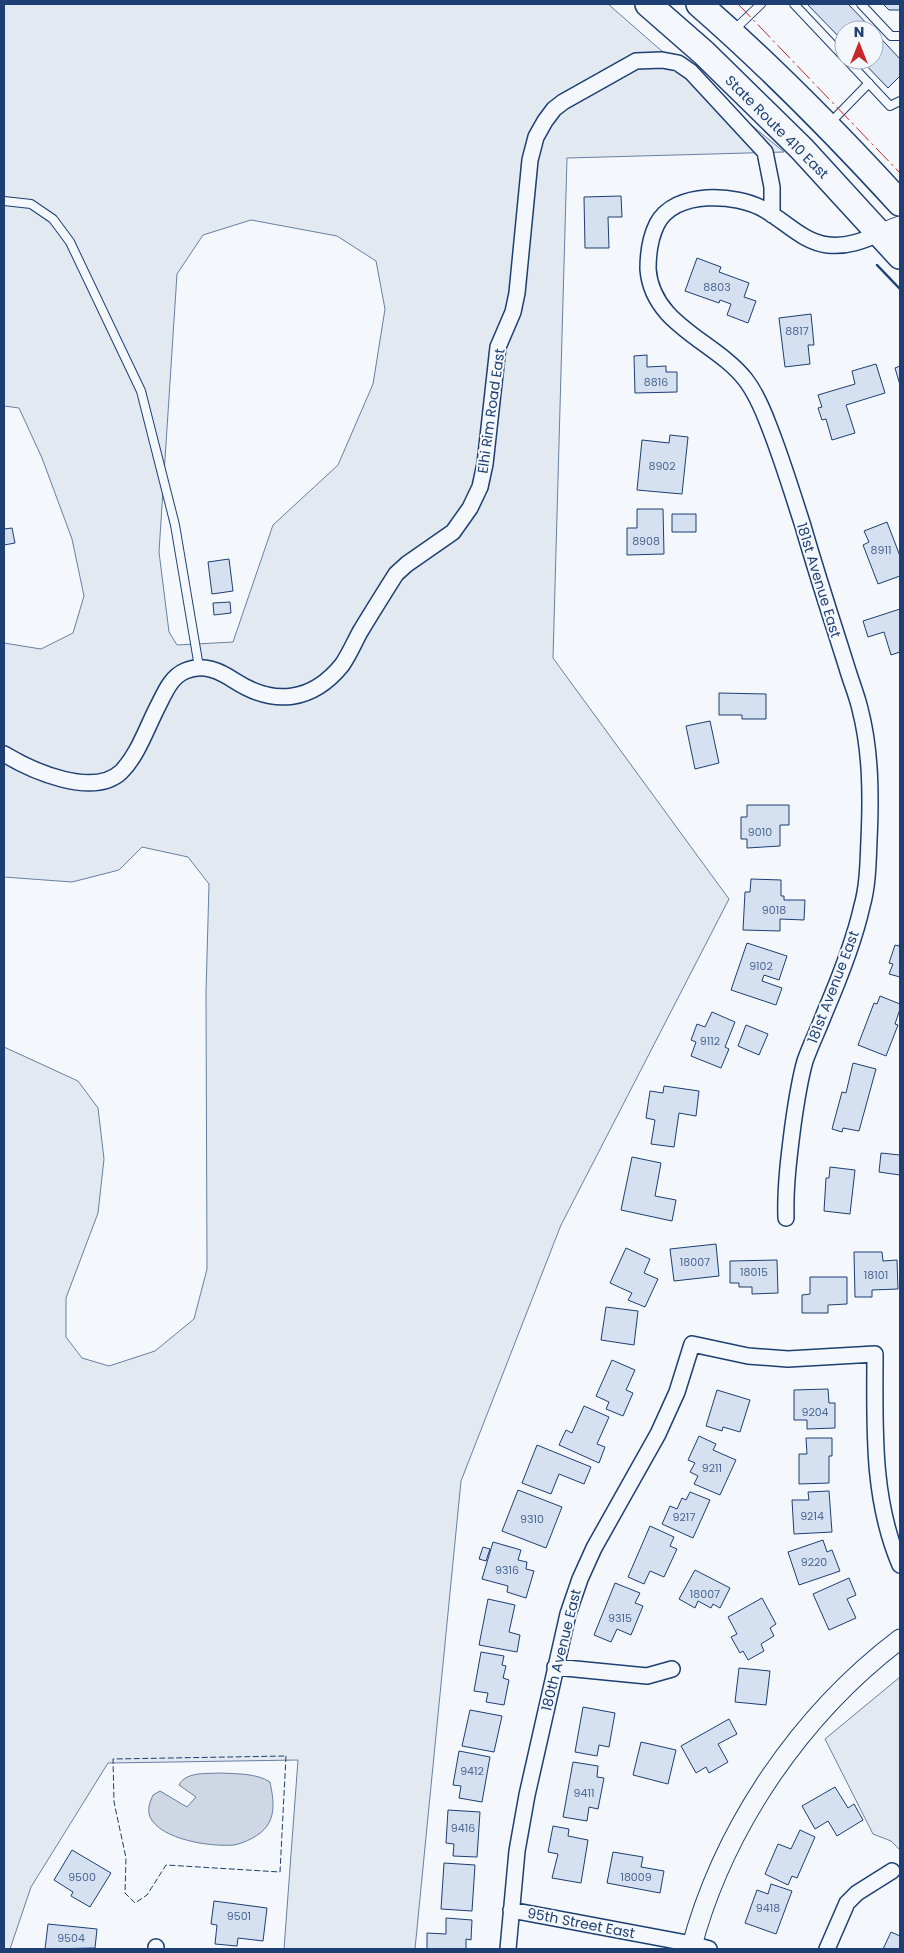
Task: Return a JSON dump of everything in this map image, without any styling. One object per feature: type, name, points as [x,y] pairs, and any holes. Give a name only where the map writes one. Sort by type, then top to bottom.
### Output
[{"type":"highway","name":"State Route 410 East","points":[[648,4],[704,53],[890,230],[900,256]]},
{"type":"highway","points":[[699,4],[732,32],[828,125],[900,203]]},
{"type":"street","name":"Elhi Rim Road East","points":[[199,667],[224,674],[253,692],[263,695],[300,695],[323,685],[343,664],[396,574],[407,564],[453,532],[470,508],[480,487],[485,464],[498,347],[513,312],[517,293],[530,160],[536,137],[554,109],[636,61],[662,60],[678,63],[691,72],[765,152],[772,187],[772,214]]},
{"type":"street","name":"181st Avenue East","points":[[786,1218],[790,1151],[799,1086],[806,1059],[843,968],[863,904],[868,867],[871,801],[866,742],[860,708],[816,572],[783,460],[765,416],[746,379],[668,314],[656,297],[649,278],[650,242],[658,223],[666,212],[689,200],[708,198],[734,200],[763,208],[811,241],[829,245],[852,244],[890,230]]},
{"type":"street","points":[[4,754],[29,767],[60,778],[98,783],[112,778],[130,761],[166,688],[175,676],[186,670],[199,667]]},
{"type":"street","name":"180th Avenue East","points":[[508,1949],[517,1851],[526,1795],[568,1614],[580,1578],[594,1548],[658,1434],[677,1392],[692,1344],[748,1356],[788,1359],[875,1354],[875,1453],[880,1495],[887,1526],[900,1565]]},
{"type":"street","points":[[697,1948],[707,1896],[756,1798],[794,1745],[836,1697],[875,1659],[900,1640]]},
{"type":"street","points":[[555,1667],[647,1676],[672,1669]]},
{"type":"street","points":[[827,1949],[847,1904],[857,1893],[892,1871]]},
{"type":"street","name":"95th Street East","points":[[511,1910],[697,1948]]},
{"type":"lane","points":[[732,32],[761,4]]},
{"type":"lane","points":[[794,4],[834,46]]},
{"type":"lane","points":[[862,4],[891,36],[900,36]]},
{"type":"lane","points":[[857,70],[890,106],[900,101]]},
{"type":"lane","points":[[828,125],[869,83]]},
{"type":"lane","points":[[4,200],[31,204],[53,219],[70,242],[142,391],[174,525],[199,667]]},
{"type":"shaded area","points":[[4,4],[608,4],[784,152],[567,158],[553,658],[729,899],[561,1225],[461,1481],[415,1949],[284,1949],[298,1760],[108,1763],[31,1887],[10,1949],[4,1949],[4,1047],[78,1081],[98,1108],[104,1159],[98,1213],[66,1298],[66,1337],[82,1358],[109,1366],[155,1351],[194,1319],[207,1269],[206,992],[209,884],[188,857],[142,847],[119,870],[72,882],[4,877],[4,643],[41,649],[73,633],[84,596],[72,539],[42,458],[19,408],[4,406]],"holes":[[[251,220],[337,236],[376,261],[385,309],[373,384],[338,465],[273,525],[233,642],[177,645],[169,632],[159,552],[177,274],[203,235]]]},
{"type":"shaded area","points":[[900,1677],[900,1850],[891,1841],[873,1834],[825,1739]]},
{"type":"shaded area","points":[[221,1773],[253,1775],[270,1782],[273,1799],[272,1816],[267,1826],[257,1835],[234,1845],[200,1843],[165,1831],[156,1825],[150,1817],[149,1808],[153,1795],[160,1791],[187,1807],[196,1797],[179,1785],[182,1781],[192,1775]]},
{"type":"building","points":[[807,4],[848,4],[863,20],[834,20],[834,32]]},
{"type":"building","points":[[883,4],[900,4],[900,10],[889,10]]},
{"type":"building","points":[[884,42],[900,59],[900,76],[888,88],[871,70],[884,70]]},
{"type":"building","points":[[621,196],[622,217],[608,217],[609,248],[585,248],[584,197]]},
{"type":"building","points":[[697,258],[721,267],[719,272],[749,283],[744,297],[756,301],[748,323],[727,315],[731,304],[720,300],[719,303],[685,291]]},
{"type":"building","points":[[811,314],[814,345],[808,345],[810,364],[785,367],[779,318]]},
{"type":"building","points":[[647,355],[647,367],[666,366],[666,372],[677,372],[677,392],[635,393],[634,356]]},
{"type":"building","points":[[876,364],[885,393],[846,405],[855,433],[832,440],[826,419],[822,420],[818,408],[822,407],[818,395],[855,384],[852,371]]},
{"type":"building","points":[[900,366],[900,385],[895,368]]},
{"type":"building","points":[[670,435],[688,437],[682,494],[637,490],[642,440],[669,443]]},
{"type":"building","points":[[637,509],[663,509],[664,554],[627,555],[627,528],[637,528]]},
{"type":"building","points":[[672,514],[696,514],[696,532],[672,532]]},
{"type":"building","points":[[887,522],[900,556],[900,576],[878,584],[863,545],[869,542],[864,531]]},
{"type":"building","points":[[12,528],[15,543],[4,545],[4,529]]},
{"type":"building","points":[[229,559],[233,591],[212,594],[208,562]]},
{"type":"building","points":[[230,602],[231,613],[214,615],[213,603]]},
{"type":"building","points":[[900,609],[900,652],[891,655],[884,632],[868,637],[863,621]]},
{"type":"building","points":[[719,693],[766,694],[766,719],[742,719],[742,715],[719,715]]},
{"type":"building","points":[[710,721],[719,763],[695,769],[686,726]]},
{"type":"building","points":[[747,805],[789,805],[789,825],[780,825],[780,846],[747,848],[747,839],[741,839],[741,817],[747,817]]},
{"type":"building","points":[[751,879],[781,880],[781,896],[784,896],[784,900],[805,900],[804,920],[780,919],[780,931],[743,930],[745,892],[750,892]]},
{"type":"building","points":[[900,941],[900,977],[889,974],[893,964],[889,963],[895,945],[899,946]]},
{"type":"building","points":[[747,943],[787,956],[779,980],[764,975],[762,981],[782,988],[776,1005],[731,990]]},
{"type":"building","points":[[880,996],[900,1004],[895,1024],[898,1025],[886,1056],[858,1045],[874,1003],[877,1004]]},
{"type":"building","points":[[712,1012],[735,1022],[725,1047],[729,1049],[721,1068],[691,1056],[696,1042],[691,1040],[697,1024],[705,1027]]},
{"type":"building","points":[[746,1025],[768,1034],[759,1055],[738,1046]]},
{"type":"building","points":[[853,1063],[876,1069],[859,1131],[843,1128],[842,1132],[832,1129],[842,1092],[846,1093]]},
{"type":"building","points":[[664,1086],[699,1091],[696,1116],[679,1113],[674,1147],[651,1144],[655,1120],[646,1118],[650,1091],[663,1093]]},
{"type":"building","points":[[881,1153],[900,1155],[900,1175],[879,1172]]},
{"type":"building","points":[[632,1157],[661,1163],[655,1196],[676,1200],[672,1221],[621,1210]]},
{"type":"building","points":[[830,1167],[855,1170],[850,1214],[824,1211],[826,1178],[829,1178]]},
{"type":"building","points":[[716,1244],[719,1276],[674,1281],[670,1249]]},
{"type":"building","points":[[626,1248],[650,1259],[644,1273],[658,1279],[645,1307],[628,1300],[632,1293],[610,1283]]},
{"type":"building","points":[[854,1252],[882,1252],[883,1261],[897,1260],[898,1289],[872,1290],[872,1297],[855,1297]]},
{"type":"building","points":[[777,1260],[778,1293],[752,1294],[752,1287],[739,1287],[739,1283],[730,1283],[730,1261]]},
{"type":"building","points":[[810,1277],[847,1277],[847,1304],[828,1305],[828,1313],[802,1313],[802,1295],[810,1294]]},
{"type":"building","points":[[606,1307],[638,1311],[634,1345],[601,1340]]},
{"type":"building","points":[[612,1360],[635,1370],[626,1390],[633,1393],[623,1416],[606,1409],[609,1402],[596,1396]]},
{"type":"building","points":[[828,1389],[829,1403],[835,1403],[835,1428],[807,1429],[807,1420],[794,1420],[794,1390]]},
{"type":"building","points":[[717,1390],[750,1400],[740,1432],[723,1427],[722,1431],[706,1426]]},
{"type":"building","points":[[584,1406],[609,1417],[597,1444],[605,1447],[599,1463],[559,1445],[566,1430],[572,1433]]},
{"type":"building","points":[[699,1436],[716,1444],[713,1450],[736,1460],[720,1495],[694,1484],[698,1476],[690,1472],[695,1463],[688,1460]]},
{"type":"building","points":[[806,1438],[832,1438],[832,1456],[829,1456],[829,1483],[799,1484],[799,1454],[807,1454]]},
{"type":"building","points":[[537,1445],[591,1467],[584,1484],[559,1474],[551,1494],[522,1483]]},
{"type":"building","points":[[518,1490],[562,1507],[546,1548],[502,1531]]},
{"type":"building","points":[[829,1491],[832,1532],[794,1534],[792,1500],[809,1500],[808,1492]]},
{"type":"building","points":[[690,1492],[710,1500],[693,1538],[662,1524],[670,1506],[677,1509],[682,1498],[686,1500]]},
{"type":"building","points":[[650,1526],[674,1537],[670,1546],[677,1549],[664,1577],[650,1571],[644,1584],[628,1577]]},
{"type":"building","points":[[823,1540],[827,1552],[832,1550],[840,1571],[799,1585],[788,1552]]},
{"type":"building","points":[[493,1542],[521,1550],[518,1560],[527,1562],[526,1569],[534,1571],[526,1598],[507,1592],[508,1586],[482,1579]]},
{"type":"building","points":[[483,1547],[490,1549],[486,1561],[479,1559]]},
{"type":"building","points":[[695,1570],[730,1588],[720,1608],[713,1604],[711,1608],[698,1601],[695,1608],[679,1599]]},
{"type":"building","points":[[849,1578],[856,1595],[847,1599],[856,1618],[829,1630],[813,1594]]},
{"type":"building","points":[[615,1583],[640,1593],[635,1603],[643,1606],[631,1635],[617,1629],[611,1642],[594,1635]]},
{"type":"building","points":[[762,1598],[776,1624],[770,1628],[774,1636],[761,1644],[764,1651],[748,1660],[743,1651],[740,1653],[731,1637],[737,1634],[728,1617]]},
{"type":"building","points":[[488,1599],[515,1605],[509,1632],[520,1635],[517,1652],[479,1645]]},
{"type":"building","points":[[481,1652],[504,1656],[502,1665],[506,1666],[503,1678],[509,1680],[504,1705],[486,1702],[488,1693],[474,1691]]},
{"type":"building","points":[[739,1668],[770,1671],[766,1705],[735,1702]]},
{"type":"building","points":[[583,1707],[615,1713],[609,1747],[599,1745],[597,1756],[575,1752]]},
{"type":"building","points":[[470,1710],[502,1716],[494,1752],[462,1746]]},
{"type":"building","points":[[729,1719],[737,1734],[718,1744],[728,1762],[709,1773],[706,1767],[696,1773],[681,1746]]},
{"type":"building","points":[[641,1742],[676,1750],[668,1784],[633,1775]]},
{"type":"building","points":[[459,1751],[490,1757],[482,1802],[459,1798],[461,1786],[453,1785]]},
{"type":"building","points":[[573,1762],[598,1766],[597,1777],[604,1778],[598,1809],[589,1807],[587,1821],[563,1817]]},
{"type":"building","points":[[835,1787],[848,1808],[854,1804],[863,1820],[837,1836],[828,1821],[815,1829],[802,1806]]},
{"type":"building","points":[[448,1810],[480,1812],[477,1857],[453,1856],[454,1844],[446,1843]]},
{"type":"building","points":[[553,1826],[569,1829],[568,1836],[588,1840],[581,1883],[552,1878],[558,1854],[548,1852]]},
{"type":"building","points":[[800,1830],[815,1837],[797,1878],[792,1876],[788,1885],[765,1874],[778,1844],[791,1849]]},
{"type":"building","points":[[72,1850],[111,1873],[90,1907],[71,1896],[73,1892],[54,1880]]},
{"type":"building","points":[[613,1852],[643,1857],[641,1867],[664,1871],[660,1893],[607,1883]]},
{"type":"building","points":[[444,1863],[475,1865],[472,1911],[441,1909]]},
{"type":"building","points":[[771,1884],[792,1891],[776,1934],[745,1923],[757,1890],[768,1894]]},
{"type":"building","points":[[214,1901],[267,1908],[263,1941],[238,1938],[237,1946],[215,1944],[217,1925],[211,1924]]},
{"type":"building","points":[[446,1918],[472,1920],[471,1940],[466,1939],[466,1949],[427,1949],[427,1933],[446,1934]]},
{"type":"building","points":[[48,1924],[97,1929],[95,1948],[45,1949]]},
{"type":"building","points":[[891,1932],[900,1936],[900,1949],[883,1949]]},
{"type":"fence","points":[[286,1756],[280,1872],[166,1865],[147,1895],[135,1903],[125,1893],[126,1858],[114,1802],[113,1759],[286,1756]]},
{"type":"wall","points":[[877,265],[900,289]]},
{"type":"power","points":[[738,4],[900,173]]}]
